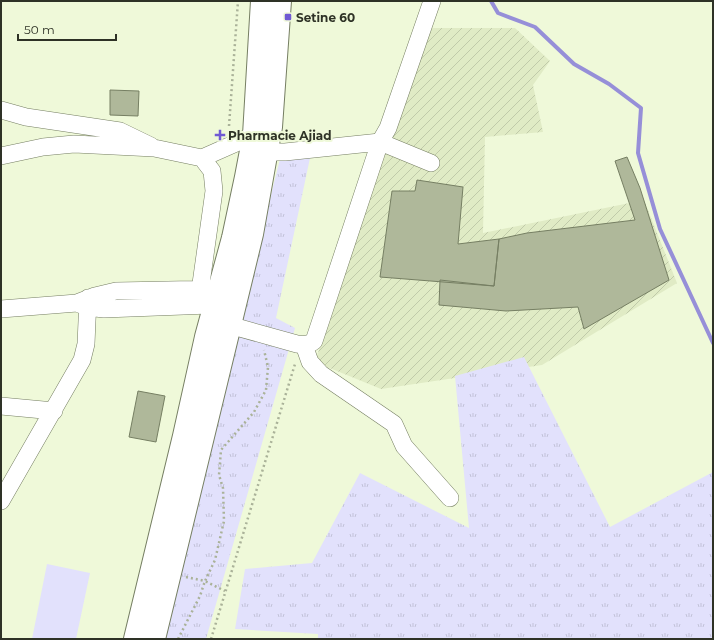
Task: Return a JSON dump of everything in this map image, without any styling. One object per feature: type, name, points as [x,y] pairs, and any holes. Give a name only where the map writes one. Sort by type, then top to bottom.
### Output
[{"type":"highway","points":[[135,639],[184,436],[206,337],[208,297],[234,230],[254,135],[262,1]]},
{"type":"highway","points":[[154,639],[252,234],[268,152],[272,119],[280,1]]},
{"type":"street","points":[[229,325],[302,345],[314,341],[380,142],[388,128],[432,1]]},
{"type":"street","points":[[1,110],[26,117],[120,131],[136,137],[154,148]]},
{"type":"street","points":[[1,156],[43,147],[74,144],[154,148],[202,158],[254,135]]},
{"type":"street","points":[[268,152],[286,152],[380,142],[431,163]]},
{"type":"street","points":[[1,308],[84,303],[146,309],[208,297],[214,191],[212,171],[202,158]]},
{"type":"street","points":[[1,501],[82,360],[86,344],[84,303]]},
{"type":"street","points":[[302,345],[310,362],[321,374],[394,424],[404,446],[450,498]]},
{"type":"street","points":[[1,406],[54,411]]},
{"type":"path","points":[[229,126],[238,1]]},
{"type":"path","points":[[178,639],[200,596],[215,560],[224,521],[223,488],[219,475],[221,450],[254,412],[266,390],[268,367],[263,348],[258,342],[260,333]]},
{"type":"path","points":[[211,639],[302,345]]},
{"type":"path","points":[[184,576],[205,581],[225,591]]},
{"type":"shaded area","points":[[432,28],[515,28],[550,61],[533,85],[543,132],[485,137],[483,233],[644,200],[677,283],[542,365],[381,389],[315,362],[382,154]]},
{"type":"green space","points":[[310,158],[276,318],[295,328],[206,639],[159,639],[280,159]]},
{"type":"green space","points":[[524,357],[610,527],[713,472],[713,639],[318,639],[318,634],[235,629],[245,569],[312,563],[360,473],[469,528],[455,376]]},
{"type":"green space","points":[[47,564],[90,573],[76,639],[32,639]]},
{"type":"building","points":[[110,90],[139,91],[138,116],[110,115]]},
{"type":"building","points":[[627,157],[640,188],[669,280],[584,329],[578,307],[506,311],[439,305],[440,280],[494,286],[499,239],[527,233],[635,220],[615,161]]},
{"type":"building","points":[[417,180],[463,187],[458,244],[499,239],[494,286],[380,277],[392,191],[415,191]]},
{"type":"building","points":[[138,391],[165,396],[156,442],[129,437]]},
{"type":"waterway","points":[[491,1],[498,13],[535,27],[574,64],[609,84],[641,108],[638,153],[660,229],[713,343]]},
{"type":"place","name":"Setine 60","points":[[288,17]]},
{"type":"place","name":"Pharmacie Ajiad","points":[[220,135]]}]
